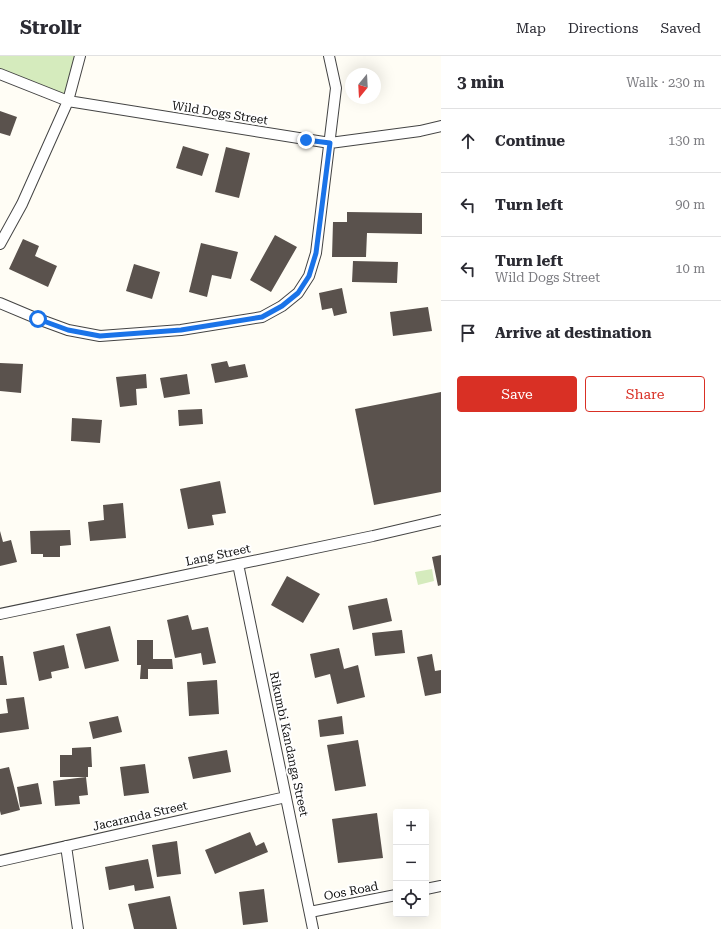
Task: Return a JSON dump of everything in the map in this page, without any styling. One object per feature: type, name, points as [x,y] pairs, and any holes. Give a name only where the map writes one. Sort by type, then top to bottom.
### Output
[{"type":"street","points":[[0,244],[22,204],[68,101],[80,56]]},
{"type":"street","points":[[0,303],[68,330],[100,336],[181,330],[262,317],[282,306],[298,293],[309,276],[316,253],[336,88],[329,56]]},
{"type":"street","name":"Wild Dogs Street","points":[[0,74],[68,101],[330,143],[420,131],[441,126]]},
{"type":"street","name":"Lang Street","points":[[0,614],[373,536],[441,520]]},
{"type":"street","name":"Rikumbi Kandanga Street","points":[[238,564],[313,929]]},
{"type":"street","name":"Jacaranda Street","points":[[0,861],[286,797]]},
{"type":"street","points":[[66,846],[78,929]]},
{"type":"street","points":[[429,888],[441,886]]},
{"type":"street","name":"Oos Road","points":[[310,912],[393,896]]},
{"type":"green space","points":[[0,56],[80,56],[68,101],[0,74]]},
{"type":"green space","points":[[432,569],[434,581],[418,585],[415,572]]},
{"type":"building","points":[[0,111],[17,117],[10,136],[0,133]]},
{"type":"building","points":[[183,146],[209,154],[202,176],[176,168]]},
{"type":"building","points":[[226,147],[250,153],[239,198],[215,192]]},
{"type":"building","points":[[347,212],[422,213],[422,234],[367,233],[366,257],[332,257],[333,222],[347,222]]},
{"type":"building","points":[[275,235],[297,247],[271,292],[250,280]]},
{"type":"building","points":[[23,239],[39,246],[35,256],[57,266],[48,287],[9,269]]},
{"type":"building","points":[[201,243],[238,252],[231,279],[212,275],[207,297],[189,292]]},
{"type":"building","points":[[353,261],[398,262],[397,283],[352,282]]},
{"type":"building","points":[[134,264],[160,272],[152,299],[126,291]]},
{"type":"building","points":[[342,288],[347,313],[334,316],[332,308],[322,310],[319,293]]},
{"type":"building","points":[[428,307],[432,331],[393,336],[390,312]]},
{"type":"building","points":[[227,361],[229,367],[245,364],[248,377],[215,383],[211,364]]},
{"type":"building","points":[[0,363],[23,364],[21,393],[0,391]]},
{"type":"building","points":[[146,374],[147,388],[136,389],[137,405],[120,407],[116,377]]},
{"type":"building","points":[[187,374],[190,394],[164,398],[160,378]]},
{"type":"building","points":[[441,392],[441,492],[374,505],[355,409]]},
{"type":"building","points":[[202,409],[203,424],[179,426],[178,410]]},
{"type":"building","points":[[72,418],[102,420],[100,443],[71,441]]},
{"type":"building","points":[[220,481],[226,513],[212,515],[214,525],[188,529],[180,489]]},
{"type":"building","points":[[123,503],[126,538],[90,541],[88,522],[104,520],[103,505]]},
{"type":"building","points":[[70,530],[71,545],[60,546],[60,557],[43,557],[43,554],[31,554],[30,531]]},
{"type":"building","points":[[0,531],[3,542],[11,540],[17,562],[0,566]]},
{"type":"building","points":[[441,555],[441,585],[438,586],[432,557]]},
{"type":"building","points":[[287,576],[320,594],[303,623],[271,605]]},
{"type":"building","points":[[387,598],[392,621],[353,630],[348,606]]},
{"type":"building","points":[[188,615],[192,630],[208,627],[216,663],[203,665],[201,653],[175,658],[167,620]]},
{"type":"building","points":[[110,626],[119,661],[85,669],[76,634]]},
{"type":"building","points":[[402,630],[405,653],[375,656],[372,633]]},
{"type":"building","points":[[137,640],[153,640],[153,659],[172,659],[173,669],[148,669],[148,679],[140,679],[141,665],[137,665]]},
{"type":"building","points":[[64,645],[69,668],[51,672],[52,678],[39,681],[33,652]]},
{"type":"building","points":[[339,648],[344,669],[358,665],[365,697],[337,704],[330,674],[315,678],[310,654]]},
{"type":"building","points":[[432,654],[435,671],[441,670],[441,693],[425,696],[417,657]]},
{"type":"building","points":[[0,656],[3,656],[7,685],[0,685]]},
{"type":"building","points":[[217,680],[219,714],[189,716],[187,682]]},
{"type":"building","points":[[24,697],[29,729],[0,733],[0,714],[8,713],[6,699]]},
{"type":"building","points":[[118,716],[122,732],[93,739],[89,722]]},
{"type":"building","points":[[342,716],[344,734],[320,737],[318,720]]},
{"type":"building","points":[[358,740],[366,786],[335,791],[327,745]]},
{"type":"building","points":[[91,747],[92,767],[88,767],[88,777],[60,777],[60,755],[72,755],[72,748]]},
{"type":"building","points":[[227,750],[231,772],[193,779],[188,757]]},
{"type":"building","points":[[145,764],[149,793],[124,796],[120,767]]},
{"type":"building","points":[[9,767],[20,810],[1,815],[0,769]]},
{"type":"building","points":[[86,777],[88,795],[79,796],[80,804],[55,806],[53,781]]},
{"type":"building","points":[[38,783],[42,804],[20,807],[17,787]]},
{"type":"building","points":[[377,813],[383,858],[338,863],[332,819]]},
{"type":"building","points":[[250,832],[256,846],[264,842],[268,852],[215,874],[205,850]]},
{"type":"building","points":[[177,841],[181,874],[157,877],[152,845]]},
{"type":"building","points":[[148,859],[154,888],[135,891],[134,885],[109,890],[105,867]]},
{"type":"building","points":[[264,889],[268,922],[243,925],[239,892]]},
{"type":"building","points":[[170,896],[177,929],[134,929],[128,904]]},
{"type":"route","points":[[38,319],[68,330],[100,336],[181,330],[262,317],[282,306],[298,293],[309,276],[316,253],[330,143],[306,140]]}]
